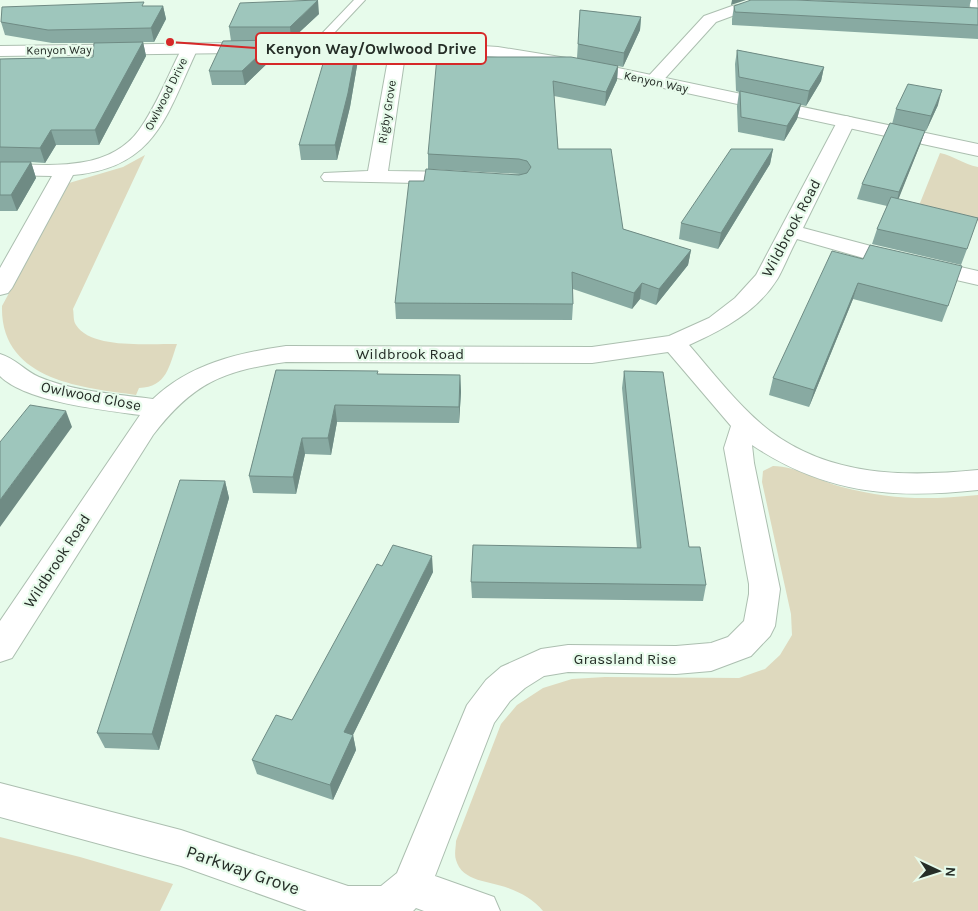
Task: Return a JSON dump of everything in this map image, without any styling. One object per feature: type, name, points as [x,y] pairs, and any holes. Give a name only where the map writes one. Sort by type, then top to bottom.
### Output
[{"type":"street","points":[[652,81],[710,19],[746,7],[783,6]]},
{"type":"street","points":[[958,14],[978,14]]},
{"type":"street","name":"Kenyon Way","points":[[0,51],[190,48],[398,48],[469,50],[515,54],[978,150]]},
{"type":"street","name":"Owlwood Drive","points":[[0,169],[65,171],[113,159],[138,143],[146,134],[190,48]]},
{"type":"street","name":"Rigby Grove","points":[[378,177],[398,48]]},
{"type":"street","name":"Wildbrook Road","points":[[0,648],[144,428],[178,390],[199,377],[244,360],[286,354],[592,355],[674,343],[717,323],[744,303],[766,278],[846,122]]},
{"type":"street","points":[[0,288],[65,171]]},
{"type":"street","points":[[331,177],[481,179]]},
{"type":"street","points":[[791,231],[882,256],[978,278]]},
{"type":"street","points":[[674,343],[745,424],[768,442],[794,457],[856,478],[911,485],[978,480]]},
{"type":"street","name":"Owlwood Close","points":[[0,362],[26,381],[49,390],[159,409]]},
{"type":"street","name":"Grassland Rise","points":[[411,887],[480,716],[491,695],[515,675],[543,662],[572,659],[710,658],[734,651],[750,638],[761,619],[765,594],[738,448],[745,424]]},
{"type":"street","name":"Parkway Grove","points":[[0,800],[181,848],[348,906],[371,907],[393,903],[411,887]]},
{"type":"street","points":[[411,887],[480,911]]},
{"type":"lane","points":[[315,48],[360,0]]},
{"type":"lane","points":[[972,0],[978,14]]},
{"type":"shaded area","points":[[940,153],[978,167],[978,221],[969,221],[918,208]]},
{"type":"shaded area","points":[[145,155],[73,309],[74,322],[84,333],[108,342],[177,344],[169,367],[161,379],[156,384],[139,388],[136,395],[71,384],[30,366],[15,351],[5,331],[2,306],[69,183],[123,167]]},
{"type":"shaded area","points":[[773,466],[791,468],[842,487],[893,497],[943,498],[978,495],[978,911],[543,911],[532,900],[518,892],[478,880],[464,873],[456,860],[456,841],[501,724],[517,705],[543,688],[572,679],[605,677],[739,678],[765,669],[780,655],[792,635],[791,614],[762,482],[763,471]]},
{"type":"shaded area","points":[[0,837],[80,857],[173,884],[160,911],[0,911]]},
{"type":"building","points":[[318,0],[290,27],[229,27],[240,3]]},
{"type":"building","points":[[751,0],[796,0],[978,8],[978,25],[735,12],[734,6]]},
{"type":"building","points":[[144,2],[142,6],[163,6],[151,28],[48,30],[1,22],[2,7]]},
{"type":"building","points":[[580,10],[641,17],[624,53],[578,44]]},
{"type":"building","points":[[275,40],[242,71],[209,71],[223,41]]},
{"type":"building","points":[[330,40],[358,40],[348,93],[335,145],[299,145]]},
{"type":"building","points":[[143,42],[95,130],[51,130],[40,148],[0,147],[0,59],[93,57],[94,43]]},
{"type":"building","points":[[737,50],[824,67],[809,91],[739,77]]},
{"type":"building","points":[[437,57],[571,57],[618,66],[606,92],[553,81],[558,149],[611,149],[623,229],[691,250],[659,289],[642,283],[634,293],[572,272],[573,304],[395,303],[409,181],[424,181],[426,169],[519,175],[527,173],[531,167],[527,161],[519,159],[428,154]]},
{"type":"building","points":[[908,84],[942,90],[931,116],[896,109]]},
{"type":"building","points":[[740,91],[801,104],[787,126],[741,117]]},
{"type":"building","points":[[890,123],[925,131],[899,192],[862,184]]},
{"type":"building","points":[[731,149],[773,149],[721,233],[681,223]]},
{"type":"building","points":[[0,162],[31,162],[11,195],[0,195]]},
{"type":"building","points":[[891,197],[978,218],[967,249],[877,229]]},
{"type":"building","points":[[870,245],[962,266],[948,306],[858,283],[814,390],[773,378],[832,251],[863,259]]},
{"type":"building","points":[[276,370],[378,371],[377,374],[460,375],[459,407],[335,405],[328,438],[302,438],[293,477],[249,476]]},
{"type":"building","points":[[624,371],[663,372],[689,547],[700,547],[706,585],[471,582],[473,545],[641,548]]},
{"type":"building","points":[[30,405],[66,411],[0,500],[0,442]]},
{"type":"building","points":[[180,480],[225,481],[152,734],[97,733]]},
{"type":"building","points":[[393,545],[432,556],[344,732],[353,735],[330,785],[252,760],[276,715],[292,720],[377,564],[382,566]]},
{"type":"place","name":"Kenyon Way/Owlwood Drive","points":[[170,42]]}]
